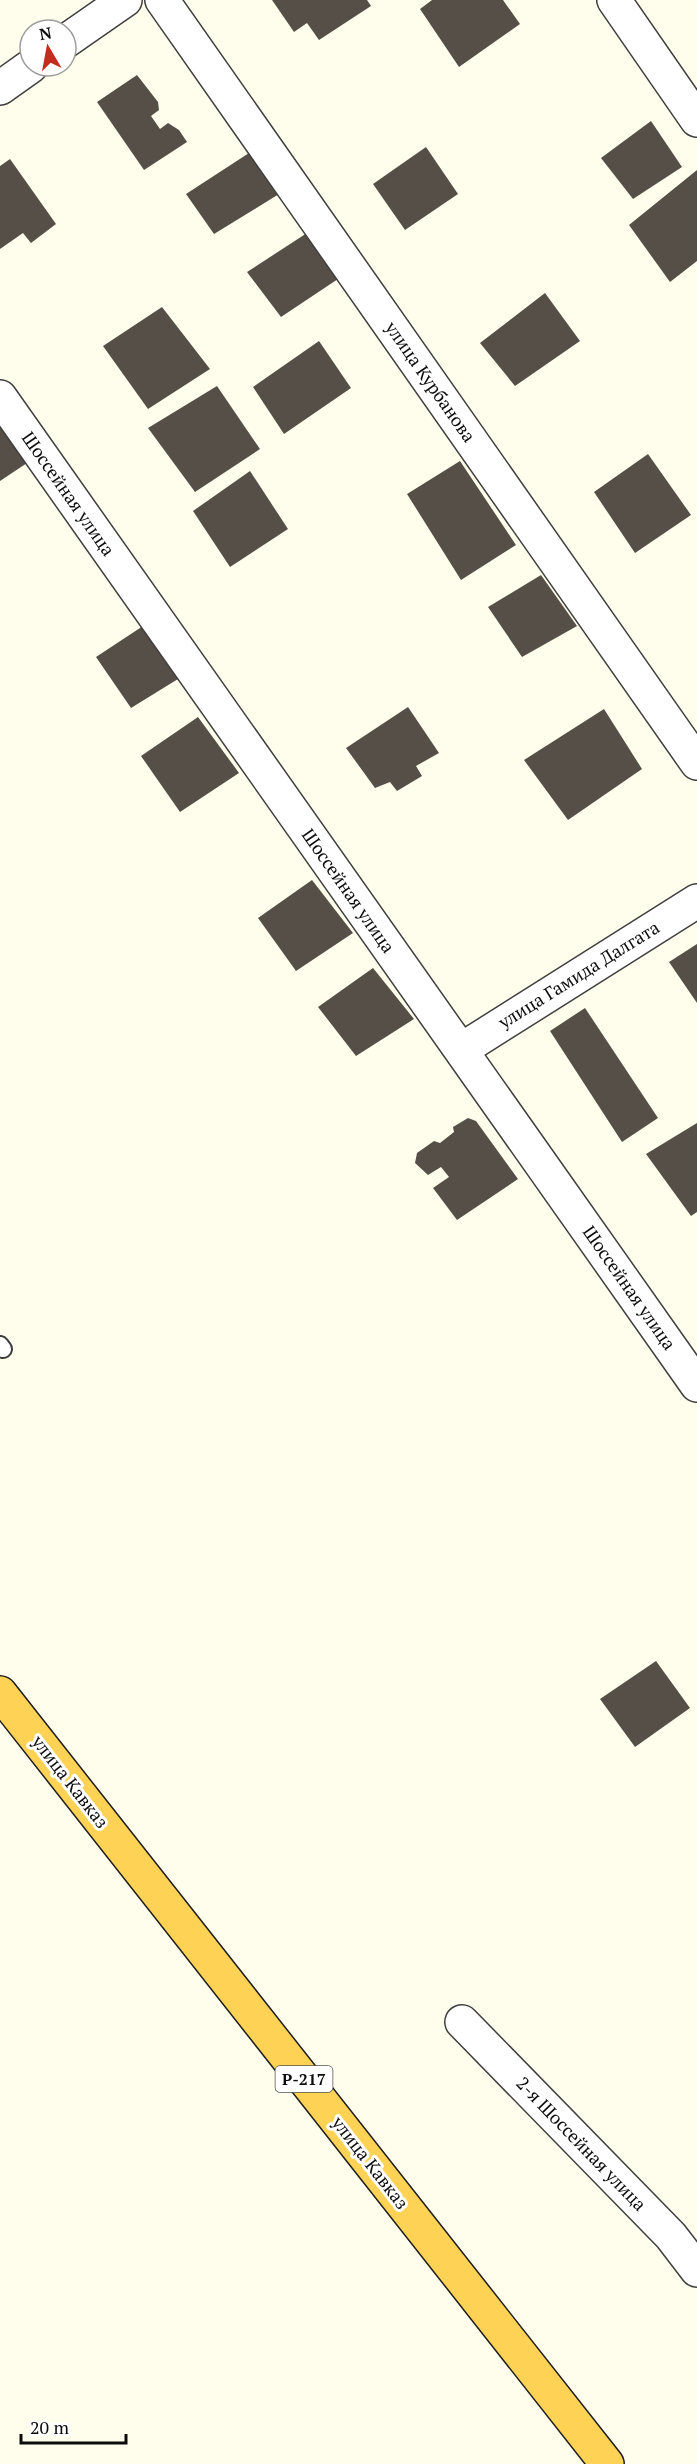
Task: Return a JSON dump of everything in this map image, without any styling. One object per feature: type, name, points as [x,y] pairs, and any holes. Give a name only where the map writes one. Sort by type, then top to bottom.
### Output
[{"type":"highway","name":"улица Кавказ","points":[[0,1693],[607,2464]]},
{"type":"street","points":[[78,33],[125,0]]},
{"type":"street","name":"улица Курбанова","points":[[162,0],[697,763]]},
{"type":"street","points":[[614,0],[697,120]]},
{"type":"street","points":[[0,88],[18,75]]},
{"type":"street","name":"Шоссейная улица","points":[[0,397],[697,1385]]},
{"type":"street","name":"улица Гамида Далгата","points":[[461,1050],[697,901]]},
{"type":"street","name":"2-я Шоссейная улица","points":[[462,2022],[671,2236],[697,2270]]},
{"type":"building","points":[[272,0],[367,0],[371,6],[319,40],[307,23],[294,32]]},
{"type":"building","points":[[432,0],[503,0],[520,24],[459,67],[420,9]]},
{"type":"building","points":[[137,75],[158,102],[159,110],[151,116],[160,129],[168,123],[179,130],[187,142],[144,170],[97,102]]},
{"type":"building","points":[[651,121],[682,167],[633,199],[601,158]]},
{"type":"building","points":[[426,147],[458,194],[405,230],[373,184]]},
{"type":"building","points":[[249,153],[279,194],[214,234],[186,194]]},
{"type":"building","points":[[10,159],[56,224],[31,243],[23,233],[0,249],[0,166]]},
{"type":"building","points":[[697,170],[697,261],[670,282],[629,225]]},
{"type":"building","points":[[307,233],[341,277],[281,317],[247,272]]},
{"type":"building","points":[[545,293],[580,341],[515,386],[480,343]]},
{"type":"building","points":[[162,307],[210,369],[148,409],[103,346]]},
{"type":"building","points":[[319,341],[351,388],[284,434],[253,387]]},
{"type":"building","points":[[217,386],[260,449],[195,492],[148,428]]},
{"type":"building","points":[[0,427],[27,463],[0,481]]},
{"type":"building","points":[[648,454],[691,515],[635,553],[594,492]]},
{"type":"building","points":[[460,461],[516,545],[461,580],[407,494]]},
{"type":"building","points":[[250,471],[288,529],[230,567],[193,511]]},
{"type":"building","points":[[541,575],[577,626],[522,657],[488,607]]},
{"type":"building","points":[[143,626],[178,679],[131,708],[96,657]]},
{"type":"building","points":[[408,707],[439,753],[416,766],[422,776],[397,791],[390,782],[375,788],[346,748]]},
{"type":"building","points":[[604,709],[642,769],[568,820],[524,760]]},
{"type":"building","points":[[198,717],[239,773],[180,812],[141,756]]},
{"type":"building","points":[[312,880],[353,933],[296,971],[258,918]]},
{"type":"building","points":[[697,944],[697,1003],[669,962]]},
{"type":"building","points":[[373,968],[414,1019],[356,1056],[318,1007]]},
{"type":"building","points":[[585,1008],[658,1118],[622,1142],[550,1031]]},
{"type":"building","points":[[468,1118],[476,1121],[518,1179],[457,1220],[433,1188],[449,1177],[441,1167],[428,1175],[415,1163],[417,1153],[434,1141],[440,1143],[454,1132],[453,1127]]},
{"type":"building","points":[[697,1123],[697,1212],[691,1216],[646,1154]]},
{"type":"building","points":[[656,1661],[690,1708],[635,1747],[600,1699]]}]
